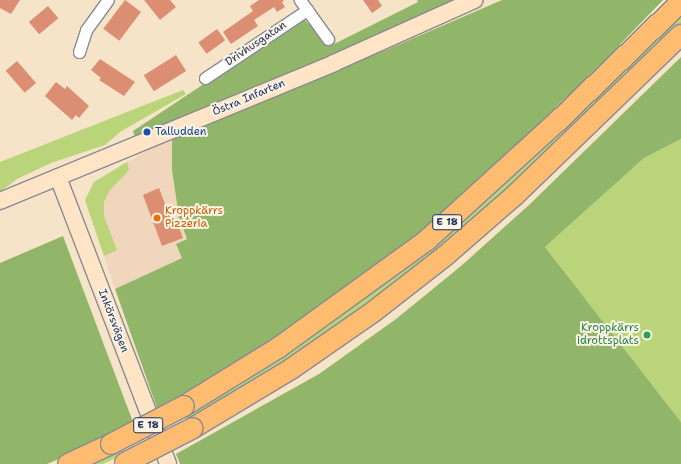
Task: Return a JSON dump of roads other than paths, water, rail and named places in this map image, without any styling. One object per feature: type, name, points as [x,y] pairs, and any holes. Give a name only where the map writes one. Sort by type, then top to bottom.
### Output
[{"type":"highway","name":"E 18","points":[[68,464],[111,444],[184,406],[278,348],[426,240],[558,122],[681,2]]},
{"type":"highway","name":"E 18","points":[[124,464],[193,428],[291,369],[373,312],[445,256],[514,196],[681,35]]},
{"type":"street","points":[[80,52],[86,30],[108,0]]},
{"type":"street","points":[[300,0],[328,39]]},
{"type":"street","name":"Östra Infarten","points":[[0,201],[334,63],[474,0]]},
{"type":"street","name":"Drivhusgatan","points":[[205,78],[307,10]]},
{"type":"street","name":"Inkörsvägen","points":[[58,177],[168,464]]},
{"type":"place","name":"Talludden","points":[[147,132]]},
{"type":"place","name":"Kroppkärrs Pizzeria","points":[[157,218]]},
{"type":"place","name":"Kroppkärrs idrottsplats","points":[[647,335]]}]
